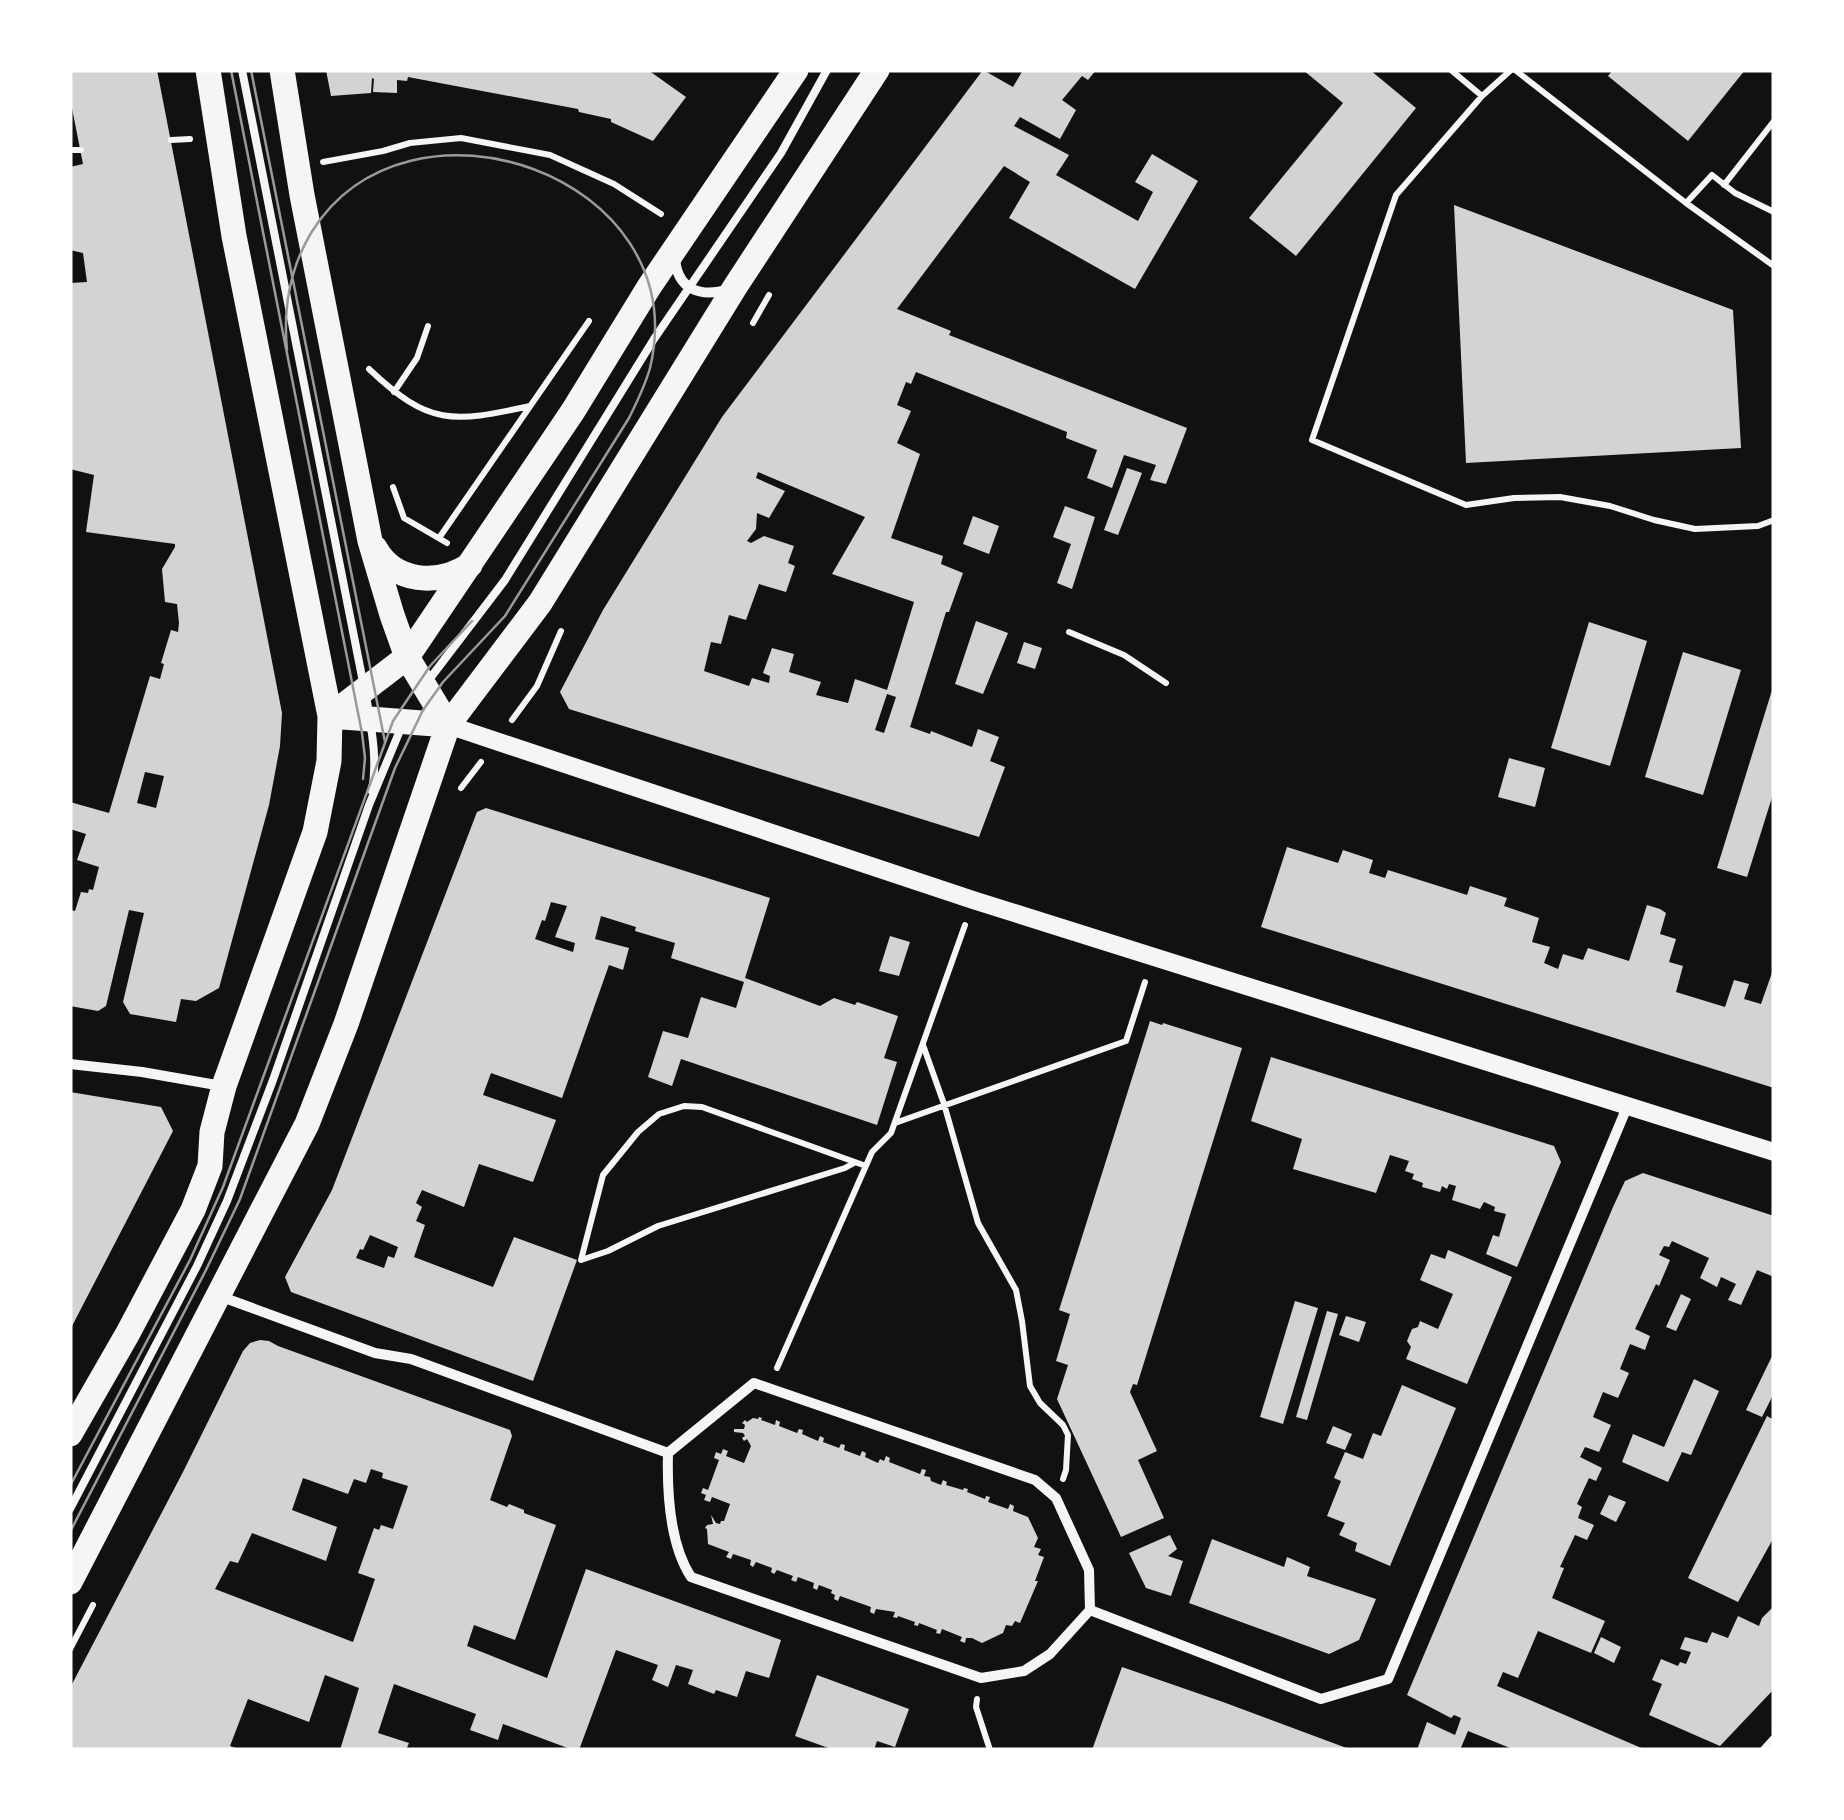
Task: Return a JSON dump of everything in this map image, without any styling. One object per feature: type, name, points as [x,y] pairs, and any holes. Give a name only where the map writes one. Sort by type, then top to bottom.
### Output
[{"type":"main road","points":[[70,1434],[192,1210],[210,1166],[212,1132],[224,1086],[315,832],[329,761],[330,716],[234,236],[208,70]]},
{"type":"main road","points":[[282,70],[302,195],[370,541],[392,616],[421,692],[448,725]]},
{"type":"main road","points":[[330,716],[407,657],[796,70]]},
{"type":"main road","points":[[70,1582],[307,1124],[346,1024],[448,725],[540,604],[734,287],[877,70]]},
{"type":"main road","points":[[370,541],[393,570],[414,578],[438,579],[470,565]]},
{"type":"main road","points":[[330,716],[408,716],[448,725]]},
{"type":"street","points":[[675,250],[675,265],[689,287],[706,294],[734,287]]},
{"type":"street","points":[[448,725],[973,900],[1774,1152]]},
{"type":"street","points":[[70,1064],[224,1086]]},
{"type":"street","points":[[1090,1610],[1322,1699],[1388,1679],[1628,1106]]},
{"type":"street","points":[[219,1296],[375,1353],[412,1359],[668,1453]]},
{"type":"street","points":[[754,1383],[1035,1480],[1056,1498],[1089,1570],[1090,1610],[1050,1654],[1024,1671],[981,1678],[691,1577],[680,1560],[668,1484],[668,1453],[754,1383]]},
{"type":"street","points":[[1765,1750],[1774,1740]]},
{"type":"lane","points":[[242,70],[365,689],[375,762],[370,805]]},
{"type":"lane","points":[[421,692],[504,580],[654,340],[781,153],[827,70]]},
{"type":"lane","points":[[70,1510],[227,1202],[370,805],[408,716]]},
{"type":"path","points":[[1450,70],[1482,96]]},
{"type":"path","points":[[1774,266],[1513,70],[1482,96],[1396,196],[1312,440],[1466,505],[1560,497],[1694,529],[1758,526],[1774,520]]},
{"type":"path","points":[[1724,185],[1774,122]]},
{"type":"path","points":[[171,140],[193,138]]},
{"type":"path","points":[[322,162],[410,143],[462,138],[550,155],[614,184],[661,214]]},
{"type":"path","points":[[70,150],[81,150]]},
{"type":"path","points":[[1686,203],[1712,175],[1734,193],[1774,212]]},
{"type":"path","points":[[394,392],[416,358],[428,326]]},
{"type":"path","points":[[363,364],[402,400],[428,412],[459,418],[531,406]]},
{"type":"path","points":[[404,518],[439,538]]},
{"type":"path","points":[[1069,632],[1124,655],[1166,683]]},
{"type":"path","points":[[498,740],[537,686]]},
{"type":"path","points":[[769,1387],[872,1152],[890,1133],[973,900]]},
{"type":"path","points":[[894,1123],[1126,1041],[1153,957]]},
{"type":"path","points":[[922,1044],[944,1104],[978,1224],[1016,1290],[1030,1386],[1068,1435],[1066,1470],[1056,1498]]},
{"type":"path","points":[[855,1162],[658,1226],[582,1260],[602,1175],[638,1132],[659,1114],[684,1106],[702,1107],[855,1162],[866,1166]]},
{"type":"path","points":[[981,1678],[976,1707],[990,1750]]},
{"type":"building","points":[[70,70],[157,70],[282,713],[269,805],[219,988],[196,1001],[181,999],[176,1022],[130,1014],[123,1002],[144,913],[129,910],[106,1006],[98,1011],[70,1006],[70,914],[75,911],[81,892],[93,890],[99,867],[77,860],[86,834],[70,829],[70,802],[109,813],[150,676],[160,679],[171,630],[178,632],[179,623],[177,604],[165,602],[162,569],[175,544],[86,532],[94,475],[70,469],[70,283],[87,282],[83,253],[70,250],[70,167],[83,164],[70,98]],"holes":[[[145,772],[164,776],[156,808],[137,803]]]},
{"type":"building","points":[[326,70],[648,70],[686,97],[653,141],[611,119],[578,109],[408,77],[407,81],[397,80],[397,93],[373,92],[372,78],[371,93],[331,96]]},
{"type":"building","points":[[983,70],[1013,87],[1023,70],[1096,70],[1088,80],[1082,76],[1062,100],[1076,110],[1060,139],[1020,117],[1014,126],[1069,155],[1056,175],[1138,221],[1153,192],[1135,182],[1152,154],[1198,181],[1135,289],[1009,218],[1030,182],[1004,166],[897,309],[951,331],[949,335],[1187,428],[1166,484],[1150,480],[1156,465],[1124,455],[1112,488],[1087,478],[1097,450],[1066,438],[1067,432],[916,372],[911,384],[906,382],[897,405],[911,411],[897,443],[920,454],[891,538],[943,556],[941,564],[963,573],[946,612],[910,727],[972,747],[978,729],[999,737],[990,761],[1005,767],[979,837],[569,709],[560,692],[603,610],[722,417]],"holes":[[[758,472],[865,517],[832,574],[914,602],[887,690],[855,679],[848,703],[816,695],[821,682],[789,672],[794,654],[772,648],[763,673],[770,676],[769,683],[752,678],[749,686],[704,671],[711,642],[721,644],[729,615],[746,620],[759,584],[786,592],[795,566],[788,563],[794,546],[764,536],[751,543],[747,541],[756,529],[757,513],[769,518],[785,491],[756,478]],[[887,694],[896,697],[884,733],[875,730]]]},
{"type":"building","points":[[1303,70],[1370,70],[1416,108],[1296,256],[1249,218],[1343,103]]},
{"type":"building","points":[[1613,70],[1745,70],[1688,141],[1608,76]]},
{"type":"building","points":[[1454,205],[1733,310],[1741,448],[1466,463]]},
{"type":"building","points":[[1127,468],[1142,473],[1118,535],[1104,530]]},
{"type":"building","points":[[1065,506],[1095,517],[1072,589],[1057,583],[1071,544],[1053,537]]},
{"type":"building","points":[[973,516],[999,526],[989,554],[963,544]]},
{"type":"building","points":[[976,621],[1008,633],[983,694],[955,684]]},
{"type":"building","points":[[1589,622],[1647,641],[1610,766],[1551,748]]},
{"type":"building","points":[[1024,642],[1042,648],[1035,669],[1017,663]]},
{"type":"building","points":[[1683,652],[1741,670],[1703,795],[1645,777]]},
{"type":"building","points":[[1773,687],[1774,791],[1747,877],[1717,868]]},
{"type":"building","points":[[1509,758],[1545,768],[1535,807],[1498,797]]},
{"type":"building","points":[[486,808],[770,898],[745,978],[820,1006],[834,998],[898,1016],[884,1058],[897,1062],[877,1125],[681,1059],[672,1086],[648,1077],[663,1031],[688,1038],[701,997],[736,1008],[744,982],[671,958],[675,943],[601,916],[595,939],[629,948],[623,970],[609,965],[562,1098],[491,1073],[483,1095],[556,1120],[533,1182],[479,1164],[464,1207],[422,1190],[416,1203],[422,1207],[416,1221],[425,1225],[414,1257],[493,1287],[514,1237],[577,1260],[533,1381],[291,1292],[285,1277],[332,1190],[477,812]],"holes":[[[551,902],[567,906],[555,937],[575,943],[573,952],[535,939]],[[370,1235],[398,1247],[394,1258],[388,1256],[384,1268],[356,1258]]]},
{"type":"building","points":[[1287,847],[1338,863],[1343,850],[1373,860],[1369,873],[1385,878],[1388,870],[1467,895],[1470,886],[1507,898],[1504,906],[1539,918],[1532,942],[1550,947],[1544,963],[1558,969],[1563,954],[1583,960],[1588,948],[1629,961],[1647,905],[1660,909],[1666,913],[1660,934],[1676,939],[1669,962],[1683,966],[1676,992],[1725,1007],[1734,980],[1749,984],[1744,999],[1761,1004],[1774,967],[1774,1088],[1261,927]]},
{"type":"building","points":[[890,936],[910,942],[899,976],[879,971]]},
{"type":"building","points":[[1150,1021],[1242,1048],[1137,1385],[1133,1384],[1130,1392],[1157,1451],[1138,1460],[1164,1518],[1121,1537],[1057,1399],[1068,1365],[1056,1361],[1070,1314],[1059,1310]]},
{"type":"building","points":[[1271,1057],[1554,1146],[1561,1162],[1517,1267],[1486,1254],[1493,1235],[1499,1237],[1506,1214],[1494,1211],[1495,1207],[1484,1202],[1480,1209],[1452,1200],[1456,1186],[1442,1186],[1440,1192],[1422,1187],[1423,1183],[1412,1179],[1414,1174],[1405,1171],[1409,1161],[1390,1155],[1376,1193],[1293,1169],[1302,1139],[1251,1121]]},
{"type":"building","points":[[70,1092],[161,1107],[173,1131],[70,1330]]},
{"type":"building","points":[[1643,1173],[1774,1216],[1774,1277],[1757,1270],[1741,1305],[1728,1300],[1736,1284],[1721,1277],[1717,1287],[1700,1278],[1709,1258],[1672,1241],[1669,1247],[1664,1246],[1659,1255],[1670,1260],[1635,1329],[1650,1336],[1645,1350],[1630,1344],[1620,1369],[1629,1373],[1618,1398],[1603,1392],[1593,1417],[1611,1425],[1599,1452],[1585,1447],[1580,1457],[1602,1468],[1596,1481],[1589,1478],[1577,1504],[1582,1507],[1578,1518],[1594,1525],[1587,1540],[1575,1535],[1560,1567],[1564,1568],[1552,1598],[1605,1621],[1591,1653],[1538,1631],[1518,1678],[1503,1672],[1497,1686],[1646,1750],[1515,1750],[1468,1731],[1460,1750],[1417,1750],[1427,1722],[1455,1735],[1461,1718],[1451,1718],[1407,1695],[1613,1207],[1625,1181]]},
{"type":"building","points":[[1448,1250],[1512,1277],[1467,1384],[1406,1359],[1412,1329],[1420,1321],[1438,1329],[1453,1294],[1420,1280],[1431,1254],[1445,1259]]},
{"type":"building","points":[[1681,1294],[1691,1299],[1676,1331],[1666,1327]]},
{"type":"building","points":[[1295,1301],[1318,1308],[1283,1424],[1260,1417]]},
{"type":"building","points":[[1327,1311],[1338,1314],[1307,1420],[1296,1417]]},
{"type":"building","points":[[1346,1316],[1366,1322],[1359,1342],[1339,1335]]},
{"type":"building","points":[[269,1341],[510,1430],[512,1436],[490,1500],[556,1525],[515,1640],[474,1625],[467,1646],[547,1678],[586,1569],[781,1640],[769,1678],[746,1671],[737,1697],[716,1690],[714,1694],[688,1684],[693,1670],[676,1665],[668,1687],[652,1680],[658,1665],[616,1650],[579,1750],[503,1724],[498,1740],[470,1730],[476,1714],[394,1684],[378,1733],[409,1743],[406,1750],[340,1750],[359,1688],[325,1675],[309,1722],[248,1699],[230,1746],[241,1750],[70,1750],[70,1688],[250,1343]],"holes":[[[371,1469],[383,1473],[382,1478],[408,1486],[393,1529],[381,1525],[379,1530],[374,1528],[358,1573],[375,1579],[353,1642],[215,1589],[230,1561],[238,1563],[252,1533],[326,1561],[337,1527],[292,1510],[303,1478],[348,1494],[354,1479],[366,1483]]]},
{"type":"building","points":[[1774,1352],[1774,1393],[1762,1417],[1746,1410]]},
{"type":"building","points":[[1694,1379],[1719,1391],[1691,1455],[1682,1452],[1668,1482],[1622,1462],[1633,1434],[1664,1447]]},
{"type":"building","points":[[1402,1385],[1456,1408],[1390,1566],[1355,1551],[1357,1543],[1339,1535],[1345,1523],[1327,1516],[1341,1481],[1334,1478],[1345,1452],[1363,1459],[1373,1433],[1381,1436]]},
{"type":"building","points":[[1767,1416],[1774,1420],[1774,1537],[1738,1602],[1688,1578]]},
{"type":"building","points":[[759,1417],[775,1425],[776,1420],[779,1426],[797,1433],[803,1430],[802,1434],[818,1441],[820,1436],[823,1442],[839,1448],[845,1445],[844,1450],[860,1456],[862,1451],[878,1463],[886,1456],[889,1462],[920,1474],[922,1469],[926,1470],[924,1476],[931,1481],[941,1485],[943,1480],[946,1485],[968,1489],[967,1492],[985,1499],[990,1497],[988,1502],[1008,1509],[1010,1504],[1013,1511],[1028,1517],[1038,1538],[1034,1547],[1041,1549],[1038,1555],[1044,1557],[1020,1623],[1006,1625],[1003,1633],[982,1643],[966,1638],[965,1643],[960,1641],[962,1637],[942,1629],[940,1634],[919,1623],[918,1626],[893,1617],[895,1612],[876,1609],[874,1614],[871,1607],[840,1596],[838,1601],[832,1590],[819,1585],[817,1590],[814,1583],[798,1577],[796,1582],[791,1580],[793,1576],[777,1570],[774,1574],[772,1568],[756,1562],[753,1567],[751,1560],[733,1554],[731,1559],[726,1557],[729,1552],[708,1544],[705,1528],[713,1524],[711,1515],[720,1524],[730,1504],[712,1497],[710,1502],[704,1500],[706,1495],[701,1493],[703,1488],[708,1490],[719,1460],[714,1458],[716,1452],[721,1454],[723,1449],[728,1451],[726,1456],[744,1463],[751,1446],[742,1438],[743,1433],[734,1429],[744,1429],[745,1420]]},
{"type":"building","points":[[1333,1426],[1352,1434],[1345,1450],[1326,1443]]},
{"type":"building","points":[[1609,1495],[1626,1502],[1616,1522],[1600,1514]]},
{"type":"building","points":[[1170,1535],[1177,1549],[1168,1556],[1183,1561],[1171,1596],[1146,1588],[1129,1553]]},
{"type":"building","points":[[1212,1539],[1284,1567],[1287,1557],[1310,1567],[1307,1576],[1376,1599],[1359,1640],[1329,1654],[1189,1603]]},
{"type":"building","points":[[1774,1606],[1774,1689],[1720,1746],[1649,1715],[1662,1684],[1652,1680],[1661,1659],[1678,1666],[1680,1662],[1686,1664],[1691,1652],[1680,1649],[1685,1637],[1707,1643],[1712,1632],[1728,1638],[1738,1616],[1759,1626]]},
{"type":"building","points":[[1601,1637],[1621,1647],[1614,1663],[1594,1653]]},
{"type":"building","points":[[1122,1667],[1223,1702],[1352,1750],[1092,1750]]},
{"type":"building","points":[[817,1675],[909,1709],[895,1747],[877,1741],[874,1750],[834,1750],[795,1736]]},
{"type":"tram line","points":[[231,70],[362,733],[363,779]]},
{"type":"tram line","points":[[251,70],[385,742]]},
{"type":"tram line","points":[[70,1532],[240,1199],[395,768],[423,710],[443,682],[505,616],[629,418],[650,368],[653,300],[630,243],[588,199],[534,169],[473,156],[411,161],[355,186],[311,233],[289,290],[287,350]]},
{"type":"tram line","points":[[70,1486],[190,1260],[223,1187],[393,721],[430,666],[472,621]]}]
